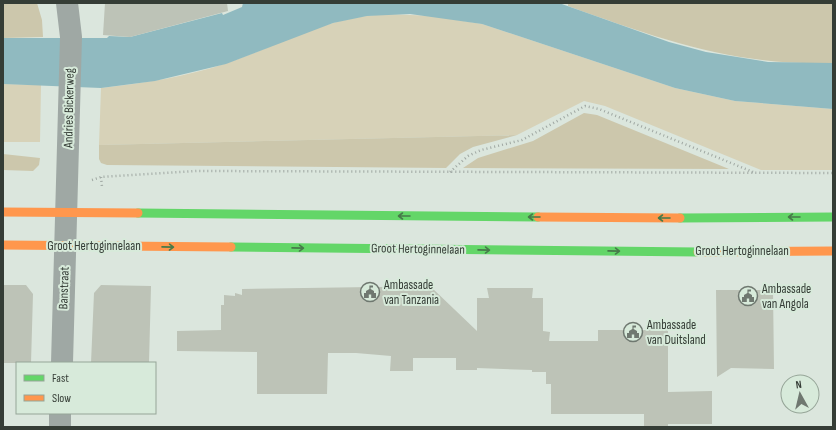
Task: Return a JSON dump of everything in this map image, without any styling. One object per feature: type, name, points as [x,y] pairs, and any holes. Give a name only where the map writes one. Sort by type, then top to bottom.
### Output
[{"type":"main road","points":[[3,212],[670,218],[833,217]]},
{"type":"main road","name":"Groot Hertoginnelaan","points":[[3,246],[679,252],[833,251]]},
{"type":"street","name":"Andries Bickerweg","points":[[65,213],[67,188],[70,37],[68,3]]},
{"type":"street","name":"Banstraat","points":[[62,362],[66,246],[65,213]]},
{"type":"street","points":[[60,414],[60,427]]},
{"type":"path","points":[[450,172],[468,156],[481,150],[522,140],[585,106],[599,109],[755,173]]},
{"type":"path","points":[[67,188],[102,177],[197,171],[833,173]]},
{"type":"shaded area","points":[[3,3],[37,3],[42,20],[43,37],[3,38]]},
{"type":"shaded area","points":[[568,3],[833,3],[833,63],[797,63],[762,60],[698,48],[602,18],[568,6]]},
{"type":"shaded area","points":[[387,14],[433,16],[482,24],[675,88],[735,101],[833,109],[833,170],[761,170],[605,106],[584,101],[517,135],[99,145],[101,88],[149,82],[212,68],[319,27],[353,18]]},
{"type":"shaded area","points":[[3,84],[41,85],[40,142],[3,142]]},
{"type":"shaded area","points":[[584,113],[597,115],[729,169],[463,168],[478,158],[533,141]]},
{"type":"shaded area","points":[[517,135],[473,147],[460,154],[446,168],[107,165],[101,163],[99,159],[99,145]]},
{"type":"shaded area","points":[[3,154],[40,158],[39,165],[33,171],[3,170]]},
{"type":"water","points":[[243,3],[559,3],[669,42],[706,52],[768,62],[833,63],[833,109],[735,101],[675,88],[482,24],[410,14],[367,16],[333,23],[226,64],[155,81],[101,88],[3,84],[3,38],[130,37],[222,13],[223,15],[242,7]]},
{"type":"building","points":[[105,3],[227,3],[228,11],[130,37],[103,35]]},
{"type":"building","points":[[3,285],[26,285],[33,294],[31,362],[3,363]]},
{"type":"building","points":[[101,285],[151,286],[149,362],[91,362],[94,293]]},
{"type":"building","points":[[431,287],[477,331],[477,298],[489,298],[487,288],[533,288],[532,298],[543,298],[543,331],[550,332],[549,341],[598,341],[598,330],[668,330],[668,392],[712,391],[712,424],[668,424],[668,427],[644,427],[644,414],[551,414],[551,384],[546,384],[546,372],[477,368],[477,370],[456,370],[456,358],[413,358],[413,371],[390,371],[391,356],[356,353],[328,353],[327,394],[257,394],[257,352],[177,351],[177,331],[221,330],[221,305],[224,305],[224,295],[235,296],[235,293],[242,295],[242,289]]},
{"type":"building","points":[[716,290],[773,290],[774,369],[731,368],[717,377]]},
{"type":"traffic: fast","points":[[138,213],[538,217]]},
{"type":"traffic: fast","points":[[680,218],[833,217]]},
{"type":"traffic: fast","points":[[231,247],[698,252]]},
{"type":"traffic: slow","points":[[3,212],[138,213]]},
{"type":"traffic: slow","points":[[538,217],[680,218]]},
{"type":"traffic: slow","points":[[3,245],[231,247]]},
{"type":"traffic: slow","points":[[698,252],[833,251]]},
{"type":"place","name":"Ambassade van Tanzania","points":[[370,292]]},
{"type":"place","name":"Ambassade van Angola","points":[[748,296]]},
{"type":"place","name":"Ambassade van Duitsland","points":[[633,332]]}]
